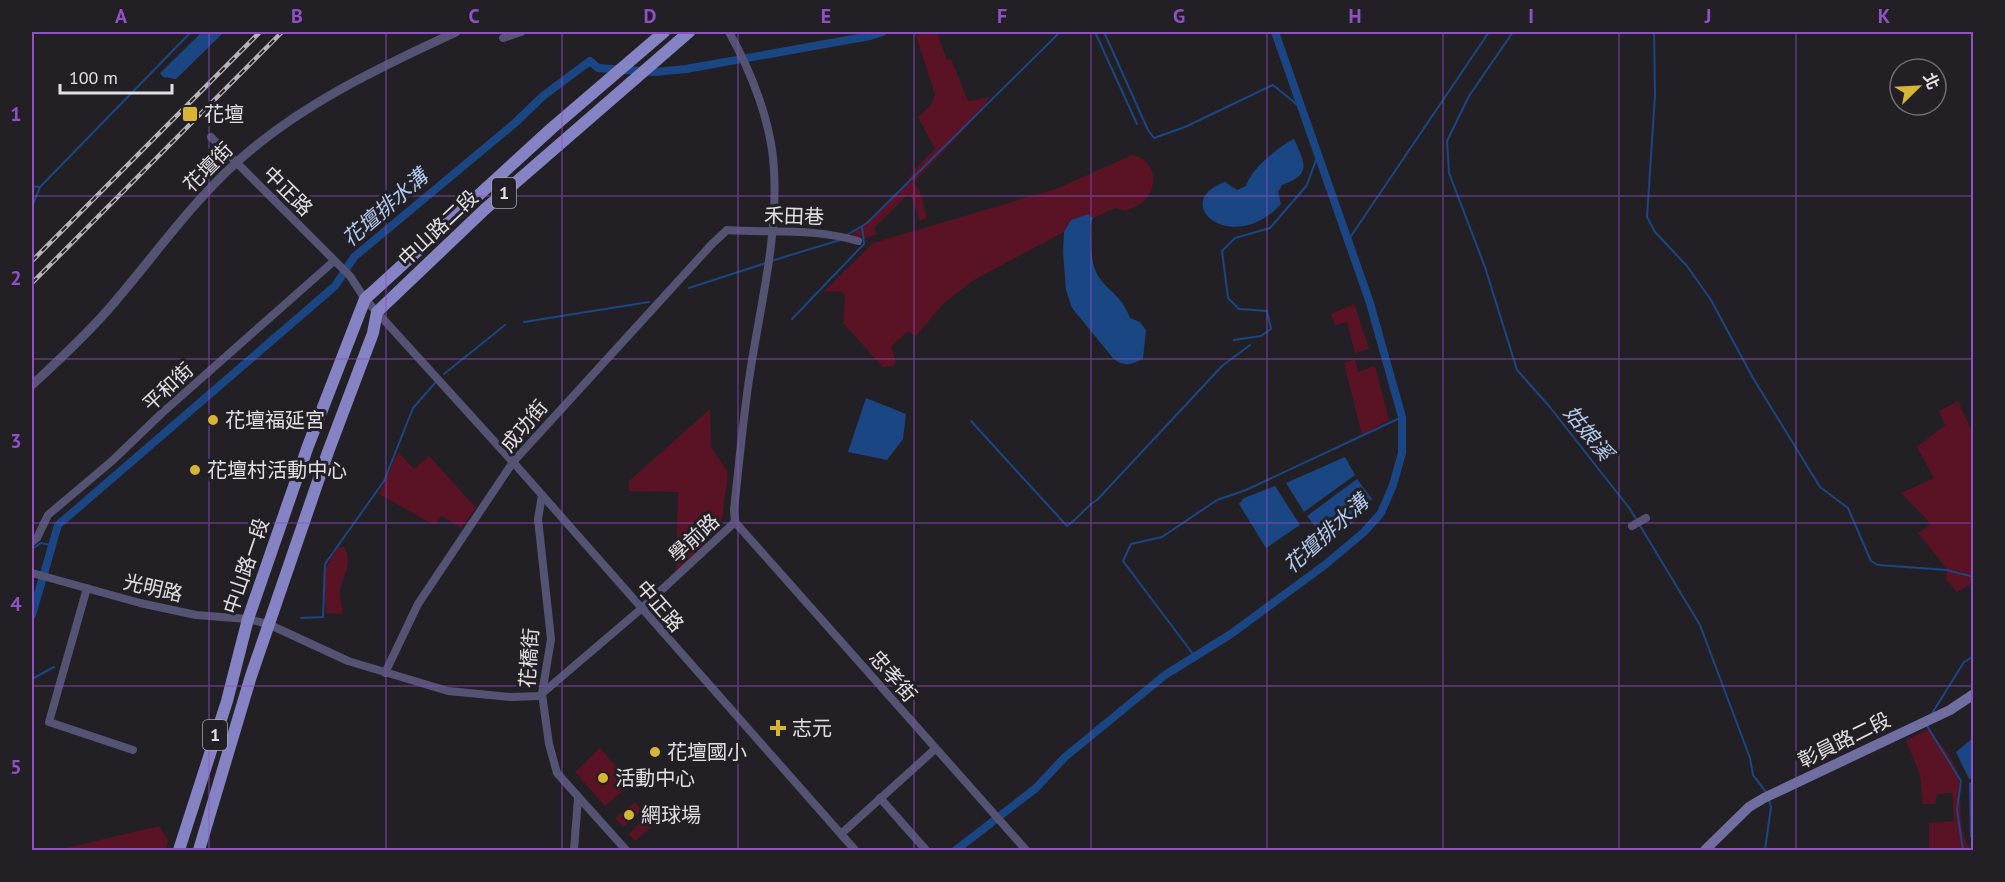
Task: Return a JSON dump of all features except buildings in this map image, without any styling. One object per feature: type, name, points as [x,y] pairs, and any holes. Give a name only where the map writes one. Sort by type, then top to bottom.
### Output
[{"type":"main road","name":"中山路二段","points":[[365,298],[664,32]]},
{"type":"main road","name":"中山路二段","points":[[377,312],[484,210],[689,32]]},
{"type":"main road","name":"中山路一段","points":[[179,850],[227,701],[249,619],[308,446],[365,298]]},
{"type":"main road","name":"中山路一段","points":[[199,850],[268,624],[328,452],[373,333],[377,312]]},
{"type":"main road","name":"彰員路二段","points":[[1705,850],[1749,807],[1775,791],[1950,710],[1974,694]]},
{"type":"street","name":"花壇街","points":[[32,386],[105,312],[180,223],[236,162],[303,111],[456,32]]},
{"type":"street","points":[[503,38],[521,32]]},
{"type":"street","name":"學前路","points":[[542,694],[641,609],[735,522],[734,510],[750,373],[772,232],[774,170],[765,121],[729,32]]},
{"type":"street","name":"中正路","points":[[211,137],[350,276],[365,298]]},
{"type":"street","name":"禾田巷","points":[[727,230],[772,232],[797,230],[836,234],[858,241]]},
{"type":"street","name":"成功街","points":[[385,673],[418,604],[513,462],[663,296],[727,230]]},
{"type":"street","name":"平和街","points":[[32,542],[37,538],[48,515],[112,461],[162,413],[334,261]]},
{"type":"street","points":[[365,298],[377,312]]},
{"type":"street","name":"中正路","points":[[377,312],[513,462],[855,850]]},
{"type":"street","name":"花橋街","points":[[542,495],[538,519],[551,639],[542,694],[557,772],[626,850]]},
{"type":"street","points":[[1632,526],[1646,518]]},
{"type":"street","name":"忠孝街","points":[[735,522],[934,750],[1026,850]]},
{"type":"street","name":"光明路","points":[[32,573],[140,603],[196,615],[249,619],[268,624]]},
{"type":"street","points":[[87,588],[49,722],[133,750]]},
{"type":"street","points":[[268,624],[330,654],[448,691],[511,697],[542,694]]},
{"type":"street","points":[[841,834],[934,750]]},
{"type":"street","points":[[574,850],[579,798]]},
{"type":"street","points":[[880,798],[926,850]]},
{"type":"shaded area","points":[[937,32],[947,60],[951,59],[968,101],[990,97],[964,130],[913,183],[920,191],[927,218],[920,221],[911,196],[907,195],[874,228],[877,234],[867,238],[851,236],[904,187],[915,169],[935,149],[918,117],[932,104],[935,94],[915,33]]},
{"type":"shaded area","points":[[1132,155],[1146,162],[1153,174],[1148,197],[1142,203],[1125,211],[1115,208],[1093,218],[1088,214],[1072,220],[1064,232],[974,280],[944,303],[916,336],[908,331],[891,347],[896,362],[893,366],[883,367],[843,323],[845,296],[841,291],[823,292],[873,243],[1056,189]]},
{"type":"shaded area","points":[[1354,304],[1369,349],[1355,353],[1347,322],[1335,325],[1331,314]]},
{"type":"shaded area","points":[[1355,359],[1358,372],[1375,366],[1389,420],[1362,435],[1344,363]]},
{"type":"shaded area","points":[[1958,401],[1973,434],[1974,582],[1957,592],[1946,579],[1947,569],[1918,533],[1931,524],[1901,493],[1934,478],[1917,447],[1945,425],[1939,411]]},
{"type":"shaded area","points":[[710,409],[711,447],[728,473],[721,527],[707,533],[707,545],[676,573],[678,492],[629,491],[629,481]]},
{"type":"shaded area","points":[[398,452],[414,469],[429,456],[476,508],[461,528],[442,516],[434,525],[379,494]]},
{"type":"shaded area","points":[[338,547],[344,547],[348,560],[340,594],[343,614],[326,613],[323,572]]},
{"type":"shaded area","points":[[1929,729],[1954,764],[1958,777],[1963,833],[1971,850],[1927,850],[1929,848],[1929,823],[1954,821],[1952,793],[1937,794],[1935,804],[1923,804],[1920,775],[1906,740]]},
{"type":"shaded area","name":"活動中心","points":[[600,748],[631,784],[605,806],[575,772]]},
{"type":"shaded area","name":"網球場","points":[[635,802],[642,811],[623,827],[615,818]]},
{"type":"shaded area","name":"網球場","points":[[647,816],[654,825],[635,841],[629,834]]},
{"type":"shaded area","points":[[159,826],[168,840],[166,850],[58,850]]},
{"type":"water","points":[[202,32],[224,32],[176,79],[163,77],[160,73]]},
{"type":"water","points":[[1294,139],[1303,161],[1302,172],[1292,181],[1282,185],[1278,192],[1281,204],[1262,219],[1244,226],[1227,226],[1213,221],[1205,212],[1203,201],[1209,191],[1225,182],[1237,190],[1246,186],[1253,173],[1266,159]]},
{"type":"water","points":[[1088,214],[1093,218],[1091,224],[1092,258],[1095,270],[1100,279],[1125,306],[1130,318],[1140,322],[1146,330],[1143,359],[1135,363],[1124,364],[1113,358],[1072,308],[1066,290],[1064,232],[1071,220]]},
{"type":"water","points":[[866,398],[906,414],[903,439],[887,460],[848,452]]},
{"type":"water","points":[[1345,457],[1355,475],[1304,512],[1286,483]]},
{"type":"water","points":[[1357,479],[1372,499],[1356,520],[1327,542],[1307,516]]},
{"type":"water","points":[[1275,486],[1300,525],[1266,548],[1239,504],[1244,498]]},
{"type":"water","points":[[1973,738],[1973,777],[1969,779],[1956,752]]},
{"type":"water","points":[[1973,781],[1973,837],[1970,837],[1969,783]]},
{"type":"waterway","points":[[32,186],[40,187],[191,32]]},
{"type":"waterway","name":"花壇排水溝","points":[[32,615],[58,525],[335,286],[354,257],[515,123],[543,96],[590,61],[598,68],[655,72],[686,69],[882,32]]},
{"type":"waterway","points":[[847,235],[867,223],[1060,32]]},
{"type":"waterway","points":[[1095,32],[1137,124]]},
{"type":"waterway","points":[[1104,32],[1148,130],[1154,138],[1185,127],[1273,85],[1300,107]]},
{"type":"waterway","name":"花壇排水溝","points":[[956,850],[1036,788],[1065,757],[1165,675],[1231,634],[1326,564],[1364,532],[1381,513],[1393,485],[1402,453],[1402,417],[1370,303],[1275,32]]},
{"type":"waterway","points":[[1347,242],[1489,32]]},
{"type":"waterway","name":"姑娘溪","points":[[1513,32],[1469,96],[1447,141],[1449,173],[1485,267],[1517,370],[1549,406],[1630,509],[1700,625],[1750,758],[1753,775],[1766,792]]},
{"type":"waterway","points":[[1654,32],[1655,95],[1647,217],[1655,232],[1687,266],[1711,300],[1753,378],[1820,487],[1848,508],[1871,561],[1878,565],[1947,570],[1974,577]]},
{"type":"waterway","points":[[1234,340],[1261,336],[1271,329],[1267,311],[1239,309],[1228,298],[1222,251],[1235,238],[1270,228],[1307,185],[1317,157]]},
{"type":"waterway","points":[[32,207],[40,187]]},
{"type":"waterway","points":[[792,319],[864,244],[862,227]]},
{"type":"waterway","points":[[771,261],[840,240]]},
{"type":"waterway","points":[[689,288],[766,263]]},
{"type":"waterway","points":[[524,322],[649,302]]},
{"type":"waterway","points":[[444,374],[505,325]]},
{"type":"waterway","points":[[971,421],[1067,526],[1097,500],[1222,366],[1250,345]]},
{"type":"waterway","points":[[301,618],[323,617],[325,564],[384,481],[413,408],[435,383]]},
{"type":"waterway","points":[[1196,658],[1123,561],[1131,544],[1162,537],[1217,500],[1246,490],[1402,417]]},
{"type":"waterway","points":[[32,549],[41,543],[50,545]]},
{"type":"waterway","points":[[1931,715],[1964,662],[1974,656]]},
{"type":"waterway","points":[[32,679],[54,667]]},
{"type":"waterway","points":[[1927,726],[1961,781],[1957,810],[1963,850]]},
{"type":"waterway","name":"姑娘溪","points":[[1765,850],[1771,807],[1769,800]]},
{"type":"railway","points":[[32,261],[260,32]]},
{"type":"railway","points":[[32,283],[282,32]]},
{"type":"place","name":"花壇","points":[[190,114]]},
{"type":"place","name":"花壇福延宮","points":[[213,420]]},
{"type":"place","name":"花壇村活動中心","points":[[195,470]]},
{"type":"place","name":"志元","points":[[778,728]]},
{"type":"place","name":"花壇國小","points":[[655,752]]},
{"type":"place","name":"活動中心","points":[[603,778]]},
{"type":"place","name":"網球場","points":[[629,815]]}]
